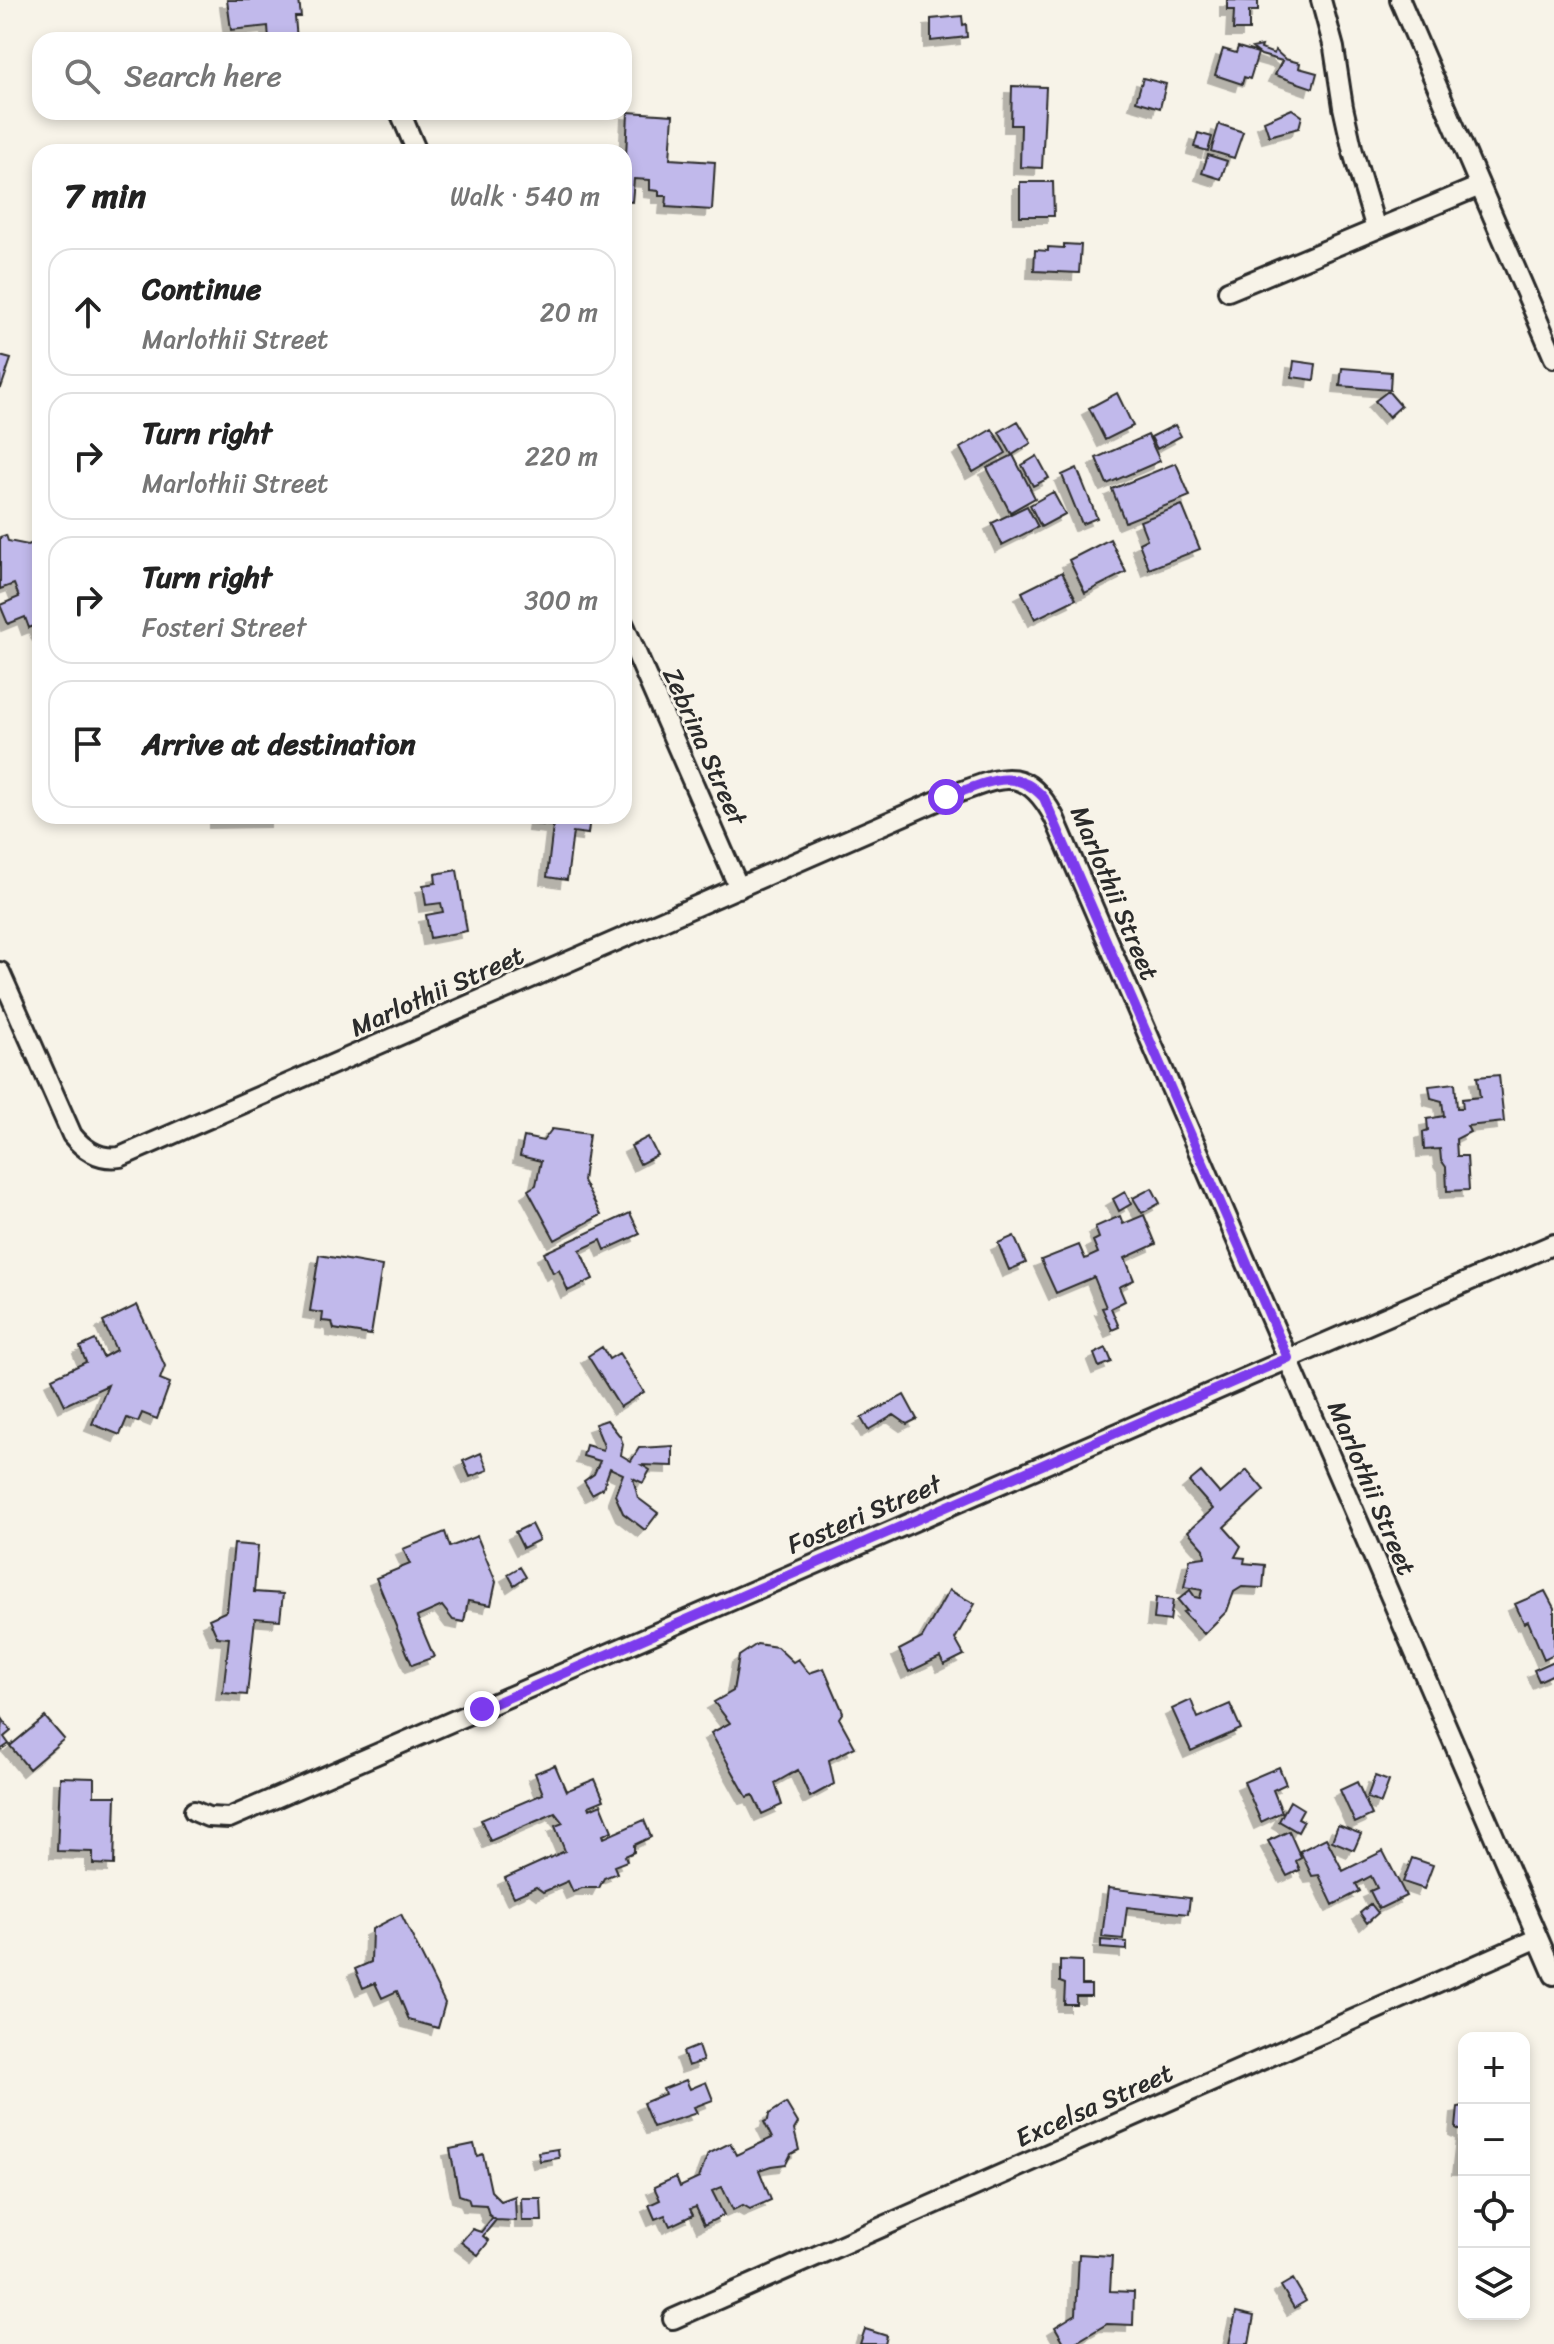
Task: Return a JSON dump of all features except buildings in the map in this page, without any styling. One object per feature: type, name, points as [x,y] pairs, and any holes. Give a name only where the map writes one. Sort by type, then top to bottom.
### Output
[{"type":"street","points":[[1321,0],[1334,48],[1353,152],[1376,229]]},
{"type":"street","points":[[1400,0],[1554,358]]},
{"type":"street","points":[[403,120],[414,144]]},
{"type":"street","points":[[1228,291],[1480,186]]},
{"type":"street","name":"Zebrina Street","points":[[632,643],[739,888]]},
{"type":"street","name":"Marlothii Street","points":[[0,972],[72,1135],[89,1151],[110,1158],[133,1153],[946,797],[1007,778],[1022,780],[1036,789],[1054,817],[1554,1975]]},
{"type":"street","name":"Fosteri Street","points":[[194,1811],[208,1817],[229,1818],[1554,1244]]},
{"type":"street","name":"Excelsa Street","points":[[673,2319],[1536,1939]]},
{"type":"route","points":[[482,1709],[1288,1358],[1044,798],[1022,780],[1007,778],[946,797]]}]
